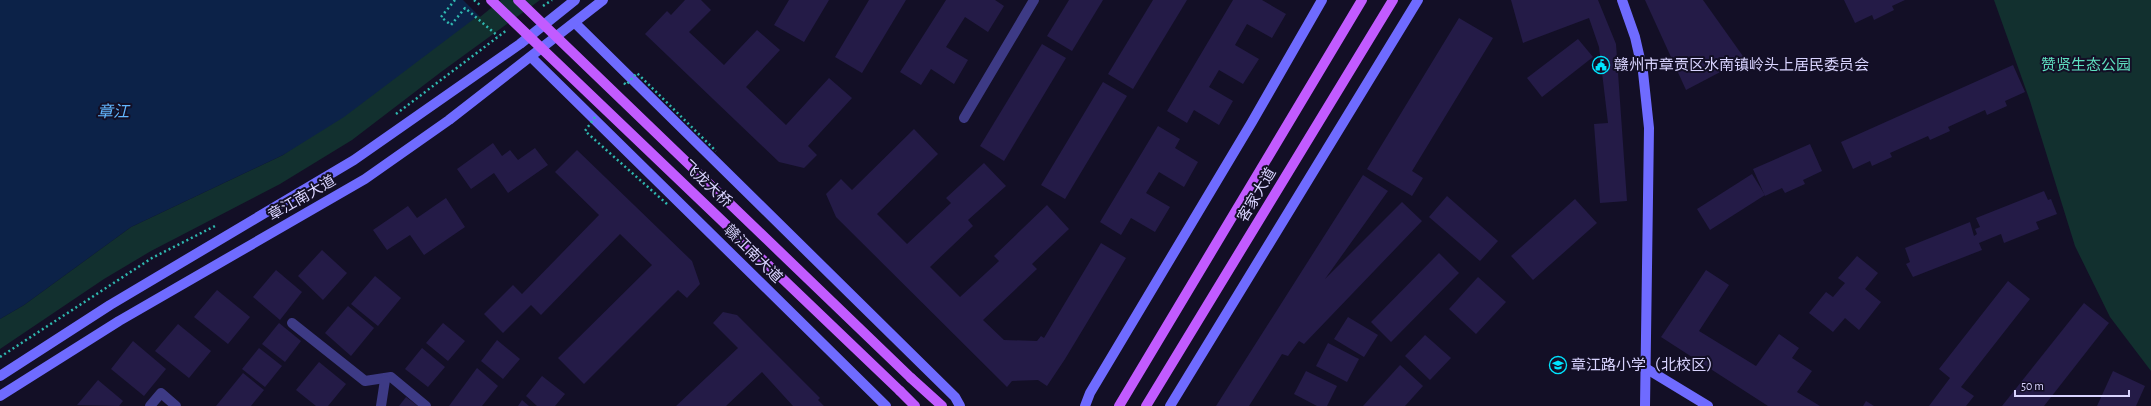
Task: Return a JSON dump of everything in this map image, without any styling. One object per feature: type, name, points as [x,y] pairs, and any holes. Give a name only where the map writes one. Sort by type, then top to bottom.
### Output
[{"type":"main road","name":"飞龙大桥","points":[[492,0],[915,406]]},
{"type":"main road","name":"飞龙大桥","points":[[518,0],[911,378],[942,406]]},
{"type":"main road","name":"章江南大道","points":[[0,376],[110,305],[354,160],[520,44],[575,0]]},
{"type":"main road","name":"章江南大道","points":[[0,396],[119,321],[364,179],[449,120],[603,0]]},
{"type":"main road","points":[[1085,406],[1094,387],[1252,122],[1322,0]]},
{"type":"main road","name":"客家大道","points":[[1119,406],[1362,0]]},
{"type":"main road","name":"客家大道","points":[[1146,406],[1393,0]]},
{"type":"main road","points":[[1170,406],[1418,0]]},
{"type":"main road","points":[[1622,0],[1635,37],[1643,72],[1649,128],[1647,369],[1645,406]]},
{"type":"main road","points":[[574,23],[955,397],[960,406]]},
{"type":"main road","name":"赣江南大道","points":[[531,57],[886,406]]},
{"type":"main road","points":[[1647,369],[1708,406]]},
{"type":"main road","points":[[1114,406],[1137,375]]},
{"type":"street","points":[[964,118],[1034,0]]},
{"type":"street","points":[[292,323],[365,381],[385,380],[391,377],[426,406]]},
{"type":"street","points":[[381,406],[385,380]]},
{"type":"street","points":[[150,406],[161,393],[176,406]]},
{"type":"path","points":[[455,0],[441,17],[451,25],[465,8],[498,36]]},
{"type":"path","points":[[474,0],[485,11]]},
{"type":"path","points":[[540,8],[552,0]]},
{"type":"path","points":[[543,5],[548,11]]},
{"type":"path","points":[[502,27],[508,32]]},
{"type":"path","points":[[391,118],[510,28]]},
{"type":"path","points":[[620,79],[626,85],[637,73],[716,151]]},
{"type":"path","points":[[591,113],[596,118],[585,131],[667,204]]},
{"type":"path","points":[[0,357],[152,258],[219,224]]},
{"type":"green space","points":[[499,0],[540,0],[441,72],[352,140],[280,184],[151,251],[104,279],[0,349],[0,319],[24,305],[131,227],[283,155]]},
{"type":"green space","name":"赞贤生态公园","points":[[1994,0],[2151,0],[2151,371],[2110,317],[2075,246],[2030,101]]},
{"type":"water","name":"章江","points":[[0,0],[499,0],[344,117],[283,155],[131,227],[24,305],[0,319]]},
{"type":"pier","points":[[463,0],[501,0],[480,17]]},
{"type":"building","points":[[685,0],[701,0],[711,10],[689,32],[724,65],[757,30],[780,50],[746,87],[786,125],[829,78],[852,98],[808,146],[817,155],[804,168],[779,162],[645,34],[667,11],[671,15]]},
{"type":"building","points":[[789,0],[829,0],[804,42],[774,25]]},
{"type":"building","points":[[869,0],[906,0],[862,73],[835,57]]},
{"type":"building","points":[[946,0],[995,0],[1004,6],[988,32],[965,17],[946,47],[968,60],[954,84],[931,69],[921,85],[900,72]]},
{"type":"building","points":[[1069,0],[1103,0],[1072,51],[1047,36]]},
{"type":"building","points":[[1153,0],[1187,0],[1133,89],[1108,74]]},
{"type":"building","points":[[1233,0],[1262,0],[1286,14],[1272,38],[1247,24],[1235,45],[1259,59],[1243,84],[1219,70],[1209,87],[1233,101],[1219,125],[1194,110],[1187,123],[1167,111]]},
{"type":"building","points":[[1511,0],[1598,0],[1616,44],[1627,201],[1600,203],[1594,124],[1608,123],[1599,47],[1589,18],[1523,43]]},
{"type":"building","points":[[1645,0],[1703,0],[1745,59],[1686,90]]},
{"type":"building","points":[[1844,0],[1905,0],[1892,6],[1894,10],[1874,20],[1872,15],[1855,23]]},
{"type":"building","points":[[1459,18],[1493,38],[1412,171],[1423,178],[1412,196],[1367,169]]},
{"type":"building","points":[[1578,39],[1593,57],[1542,97],[1527,78]]},
{"type":"building","points":[[1042,44],[1066,58],[1004,161],[980,146]]},
{"type":"building","points":[[2013,65],[2025,92],[2005,101],[2007,106],[1987,115],[1985,110],[1948,127],[1950,131],[1930,140],[1928,136],[1890,153],[1892,157],[1872,166],[1870,161],[1853,169],[1841,142]]},
{"type":"building","points":[[1103,82],[1127,96],[1065,199],[1041,185]]},
{"type":"building","points":[[1158,126],[1180,139],[1175,148],[1198,162],[1184,187],[1159,172],[1146,193],[1170,207],[1155,232],[1131,218],[1121,235],[1100,222]]},
{"type":"building","points":[[914,129],[938,154],[877,214],[907,244],[951,203],[946,198],[984,163],[1006,186],[968,220],[973,226],[930,267],[960,297],[999,261],[994,256],[1047,205],[1069,229],[1032,264],[1037,269],[983,320],[1004,340],[1037,341],[1041,336],[1044,338],[1101,243],[1126,258],[1047,386],[1038,380],[1012,381],[1007,387],[836,217],[826,194],[841,179],[852,190]]},
{"type":"building","points":[[493,143],[502,156],[510,150],[518,160],[535,148],[548,165],[508,193],[494,173],[471,189],[457,169]]},
{"type":"building","points":[[1810,144],[1822,171],[1803,180],[1805,184],[1785,193],[1782,188],[1765,196],[1753,169]]},
{"type":"building","points":[[577,150],[692,261],[700,284],[687,298],[678,290],[584,384],[558,358],[652,265],[620,234],[541,315],[531,305],[503,333],[484,314],[513,285],[522,294],[599,215],[555,172]]},
{"type":"building","points":[[1752,174],[1765,195],[1710,230],[1697,209]]},
{"type":"building","points":[[1363,175],[1388,191],[1325,279],[1402,202],[1422,221],[1304,344],[1299,341],[1288,356],[1282,354],[1249,406],[1216,406]]},
{"type":"building","points":[[2044,191],[2048,200],[2051,199],[2057,214],[2036,222],[2039,229],[2004,243],[2001,234],[1979,243],[1982,250],[1913,277],[1906,264],[1910,262],[1905,248],[1970,222],[1974,236],[1977,234],[1975,229],[1980,227],[1976,218]]},
{"type":"building","points":[[1447,196],[1498,241],[1480,261],[1429,217]]},
{"type":"building","points":[[446,198],[465,227],[424,255],[410,235],[387,250],[373,230],[408,206],[417,218]]},
{"type":"building","points":[[1575,199],[1597,223],[1533,280],[1511,256]]},
{"type":"building","points":[[322,250],[347,273],[323,300],[298,276]]},
{"type":"building","points":[[1439,253],[1459,273],[1391,342],[1371,322]]},
{"type":"building","points":[[1857,256],[1878,273],[1865,289],[1881,302],[1859,330],[1845,318],[1833,332],[1809,313],[1826,292],[1833,297],[1845,283],[1838,278]]},
{"type":"building","points":[[276,270],[302,292],[280,320],[253,297]]},
{"type":"building","points":[[1706,270],[1729,285],[1699,331],[1756,366],[1779,334],[1799,348],[1792,358],[1812,371],[1797,392],[1820,406],[1768,406],[1661,337]]},
{"type":"building","points":[[375,276],[401,298],[378,326],[351,304]]},
{"type":"building","points":[[1478,277],[1506,302],[1476,334],[1449,309]]},
{"type":"building","points":[[2008,281],[2030,299],[1961,387],[1974,396],[1966,406],[1929,406],[1950,378],[1939,369]]},
{"type":"building","points":[[217,290],[250,317],[228,344],[194,317]]},
{"type":"building","points":[[2084,303],[2109,323],[2044,406],[2002,406]]},
{"type":"building","points":[[348,306],[374,328],[351,356],[325,333]]},
{"type":"building","points":[[723,312],[737,315],[820,398],[818,400],[824,406],[793,406],[762,372],[726,406],[676,406],[738,348],[713,323]]},
{"type":"building","points":[[1348,317],[1378,335],[1364,357],[1334,339]]},
{"type":"building","points":[[279,323],[301,341],[285,362],[262,344]]},
{"type":"building","points":[[443,323],[465,341],[448,361],[426,343]]},
{"type":"building","points":[[178,324],[211,351],[189,378],[155,351]]},
{"type":"building","points":[[1425,335],[1451,358],[1430,380],[1405,356]]},
{"type":"building","points":[[497,340],[520,359],[503,379],[481,361]]},
{"type":"building","points":[[133,341],[166,369],[144,396],[111,369]]},
{"type":"building","points":[[1328,343],[1359,359],[1347,382],[1316,366]]},
{"type":"building","points":[[259,348],[282,366],[265,387],[242,369]]},
{"type":"building","points":[[422,348],[445,367],[428,387],[405,369]]},
{"type":"building","points":[[319,362],[346,384],[328,406],[316,406],[296,390]]},
{"type":"building","points":[[1400,365],[1423,386],[1405,406],[1363,406]]},
{"type":"building","points":[[477,368],[498,386],[482,406],[449,406]]},
{"type":"building","points":[[1306,371],[1337,386],[1327,406],[1317,406],[1294,394]]},
{"type":"building","points":[[2113,371],[2145,386],[2136,406],[2097,406]]},
{"type":"building","points":[[243,373],[264,390],[251,406],[216,406]]},
{"type":"building","points":[[542,376],[565,394],[555,406],[537,406],[526,396]]},
{"type":"building","points":[[98,380],[123,401],[119,406],[77,405]]},
{"type":"building","points":[[406,397],[418,406],[399,406]]},
{"type":"building","points":[[522,400],[529,406],[518,406]]},
{"type":"building","points":[[1866,401],[1874,406],[1863,406]]},
{"type":"place","name":"赣州市章贡区水南镇岭头上居民委员会","points":[[1601,65]]},
{"type":"place","name":"章江路小学（北校区）","points":[[1558,365]]}]
